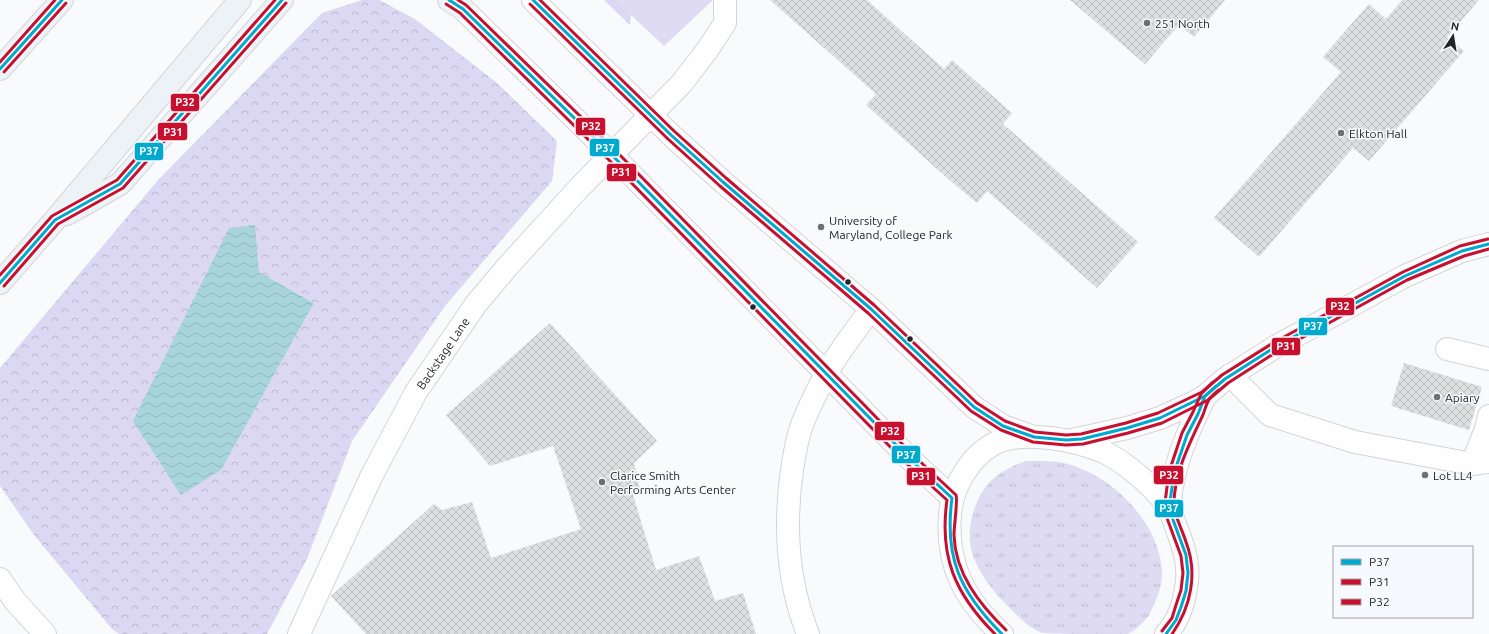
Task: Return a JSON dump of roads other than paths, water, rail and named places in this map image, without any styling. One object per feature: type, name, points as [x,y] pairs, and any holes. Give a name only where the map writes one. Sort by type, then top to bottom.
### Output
[{"type":"main road","points":[[0,69],[62,0]]},
{"type":"main road","points":[[0,283],[240,0]]},
{"type":"main road","points":[[55,220],[120,184],[282,0]]},
{"type":"street","points":[[533,0],[650,115],[723,182],[871,309],[974,407],[1003,426],[1034,437]]},
{"type":"street","name":"Backstage Lane","points":[[299,634],[372,475],[416,392],[476,304],[540,230],[682,83],[708,49],[724,23],[726,0]]},
{"type":"street","points":[[456,3],[612,155],[921,470],[952,498]]},
{"type":"street","points":[[1066,440],[1096,436],[1127,428],[1160,418],[1195,402],[1205,396],[1230,375],[1275,347],[1405,276],[1462,251],[1489,244]]},
{"type":"street","points":[[808,634],[797,602],[791,573],[788,541],[790,490],[799,434],[806,415],[826,374],[871,309]]},
{"type":"street","points":[[1446,349],[1489,359]]},
{"type":"street","points":[[1230,375],[1270,415],[1355,442],[1481,463],[1489,416]]},
{"type":"street","points":[[1169,509],[1174,473],[1187,435],[1205,396]]},
{"type":"street","points":[[1002,634],[978,608],[960,582],[950,551],[950,509],[952,498],[963,473],[989,447],[1014,438],[1034,437],[1066,440],[1104,452],[1136,474],[1152,489],[1169,509],[1186,555],[1188,573],[1186,591],[1181,607],[1176,620],[1166,634]]},
{"type":"street","points":[[0,579],[15,601],[45,634]]},
{"type":"water","points":[[255,225],[259,272],[314,303],[221,470],[181,495],[133,421],[229,228]]},
{"type":"place","name":"251 North","points":[[1147,23]]},
{"type":"place","name":"Elkton Hall","points":[[1341,133]]},
{"type":"place","name":"University of Maryland, College Park","points":[[821,227]]},
{"type":"place","name":"Apiary","points":[[1437,397]]},
{"type":"place","name":"Lot LL4","points":[[1425,475]]},
{"type":"place","name":"Clarice Smith Performing Arts Center","points":[[602,482]]}]
